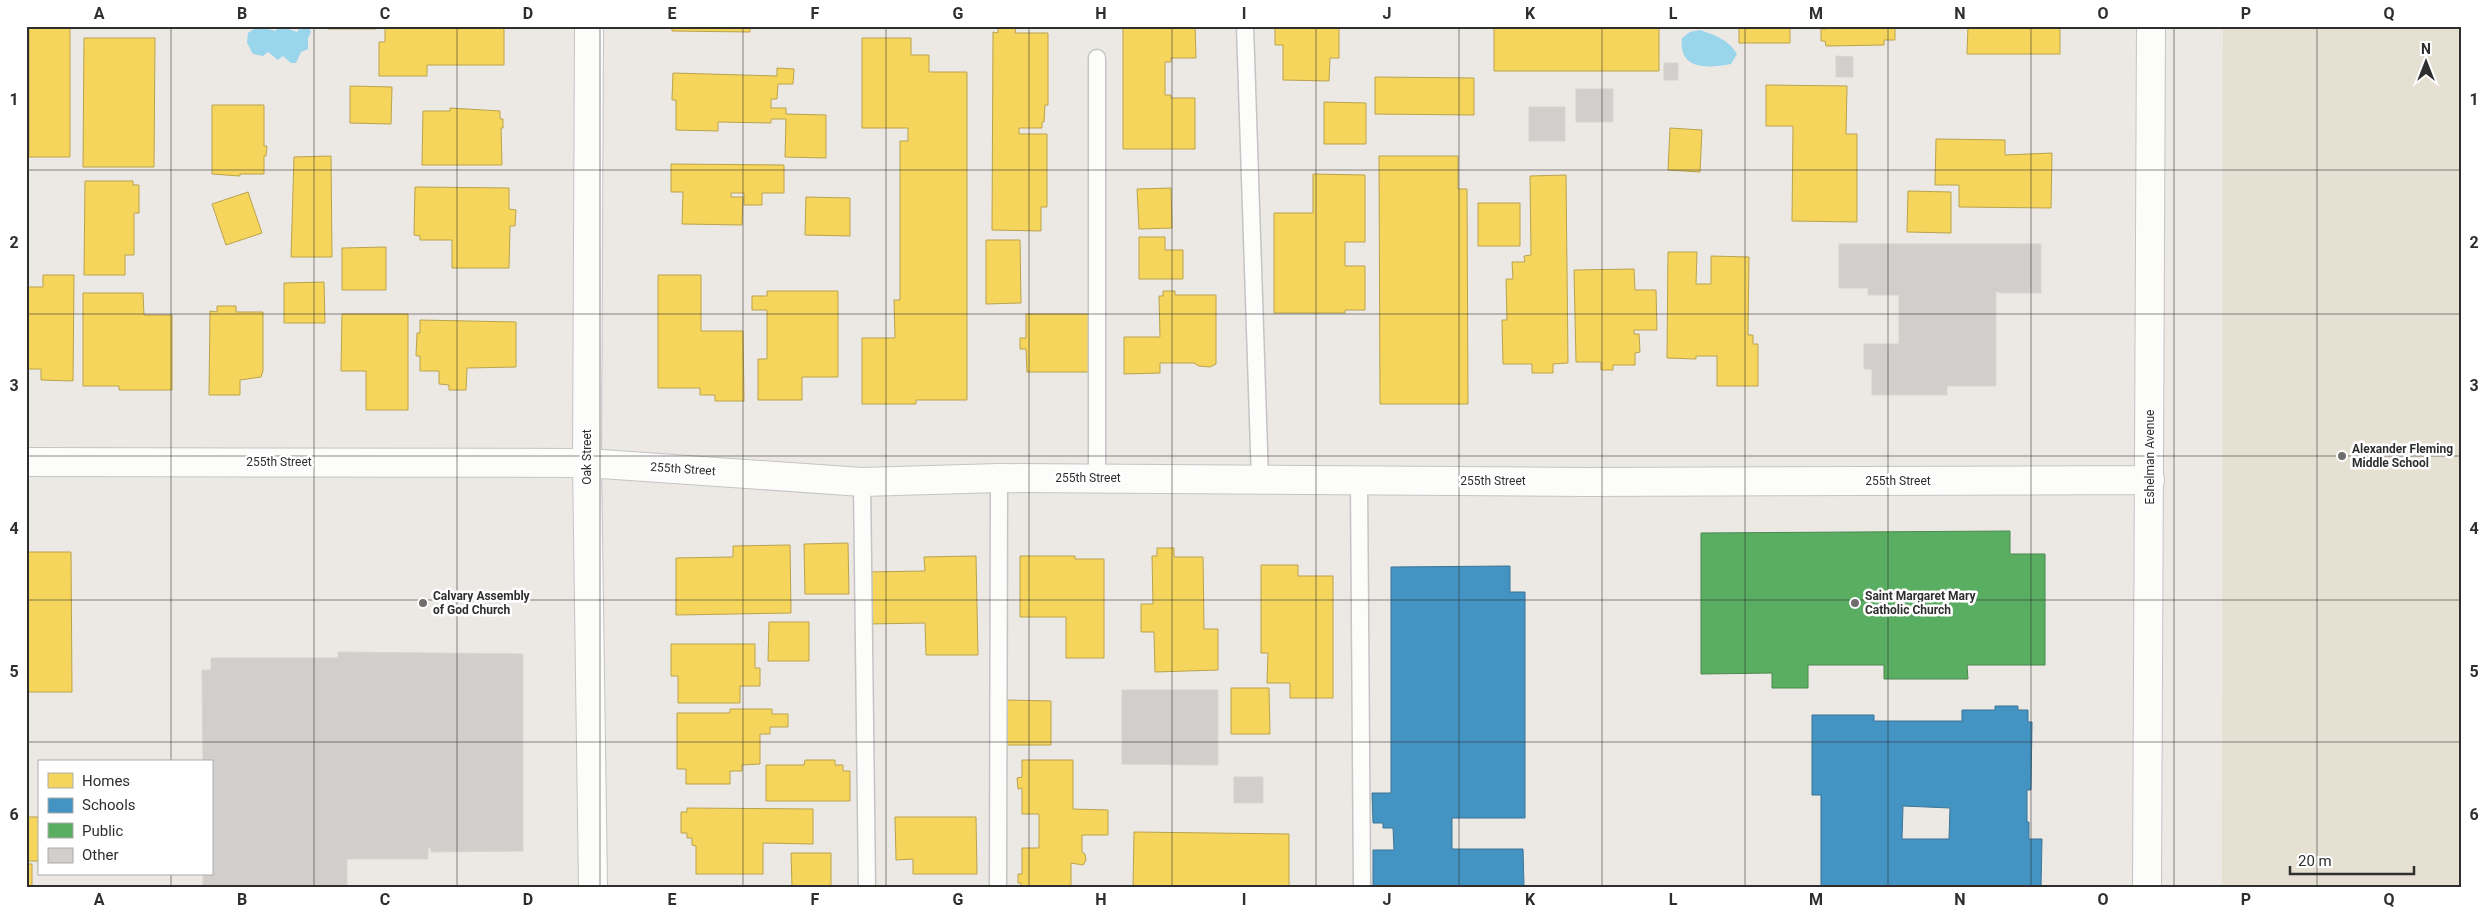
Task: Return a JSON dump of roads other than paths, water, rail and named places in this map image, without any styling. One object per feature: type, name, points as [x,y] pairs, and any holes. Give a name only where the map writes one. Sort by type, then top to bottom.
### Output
[{"type":"street","name":"Oak Street","points":[[589,26],[587,462],[593,887]]},
{"type":"street","name":"Eshelman Avenue","points":[[2148,887],[2151,26]]},
{"type":"street","name":"255th Street","points":[[26,462],[587,462],[862,482],[999,478],[1359,481],[2150,480]]},
{"type":"lane","points":[[1245,26],[1260,480]]},
{"type":"lane","points":[[1097,58],[1097,478]]},
{"type":"lane","points":[[998,887],[999,478]]},
{"type":"lane","points":[[1359,481],[1362,887]]},
{"type":"lane","points":[[862,482],[867,887]]},
{"type":"water","points":[[258,26],[275,31],[279,28],[286,28],[297,32],[300,28],[308,26],[311,32],[308,38],[308,49],[301,52],[296,63],[291,63],[283,56],[278,60],[268,52],[263,56],[253,54],[247,43],[248,33]]},
{"type":"water","points":[[1700,30],[1721,39],[1734,49],[1737,54],[1731,64],[1697,65],[1685,57],[1682,49],[1682,38],[1690,32]]},
{"type":"place","name":"Alexander Fleming Middle School","points":[[2342,456]]},
{"type":"place","name":"Calvary Assembly of God Church","points":[[423,603]]},
{"type":"place","name":"Saint Margaret Mary Catholic Church","points":[[1855,603]]}]
